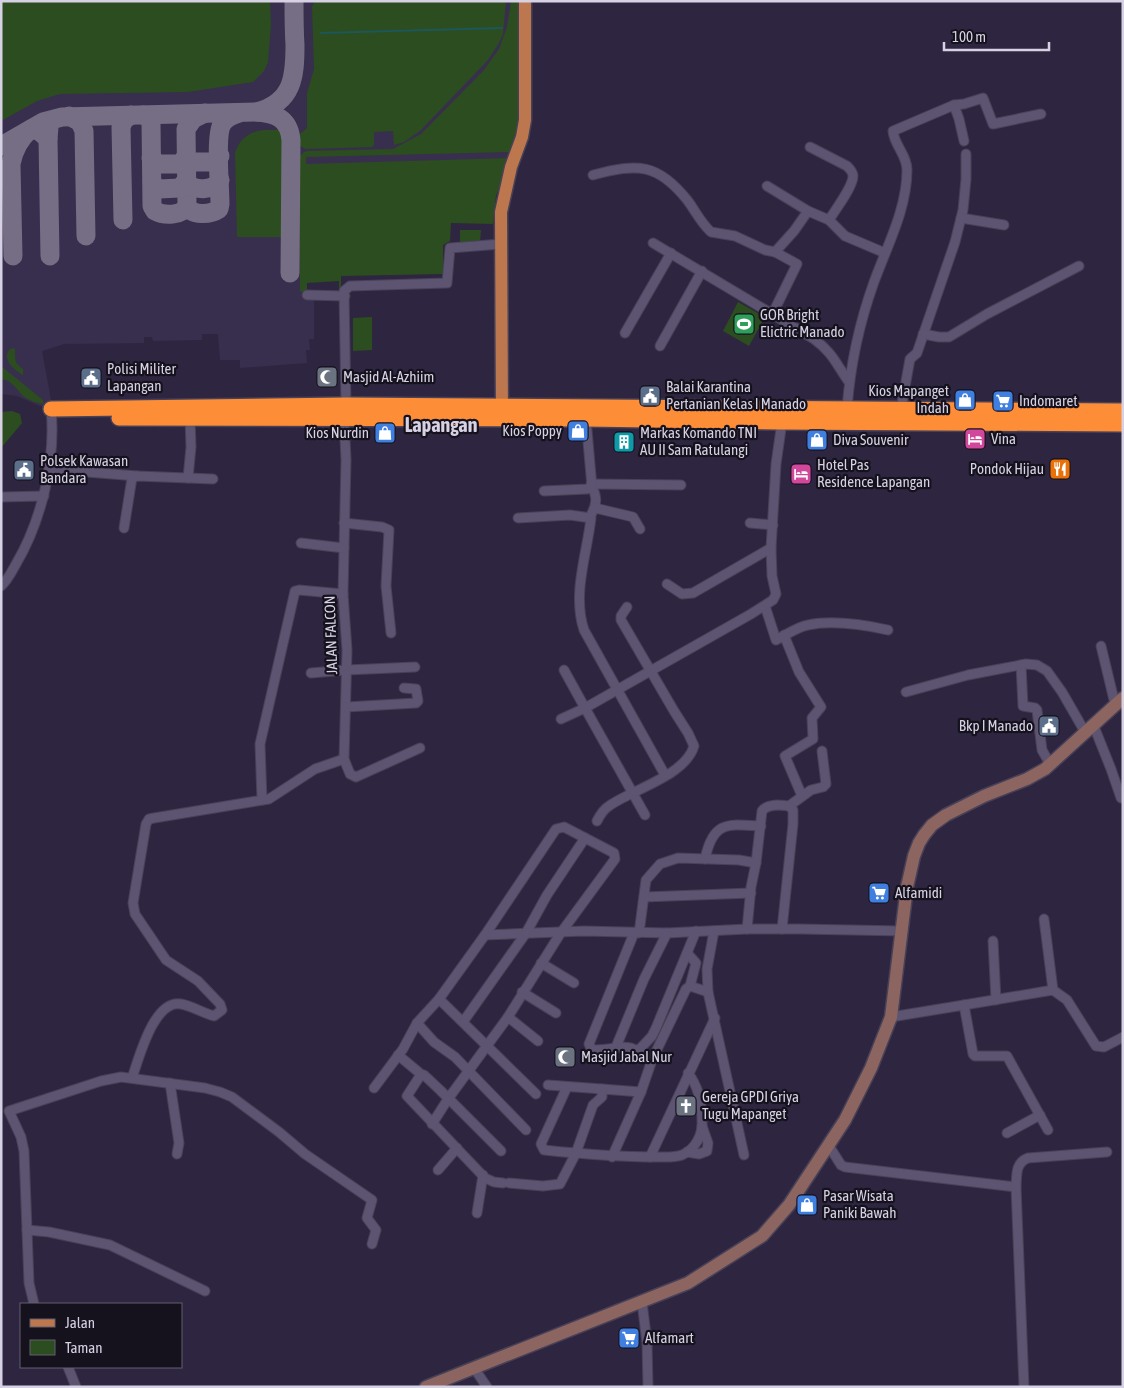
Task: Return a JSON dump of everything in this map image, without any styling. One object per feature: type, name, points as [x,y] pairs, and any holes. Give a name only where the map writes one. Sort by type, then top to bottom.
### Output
[{"type":"highway","points":[[51,414],[345,411],[652,414],[901,409],[933,416],[1123,424]]},
{"type":"highway","points":[[51,414],[190,419],[345,411]]},
{"type":"highway","points":[[502,413],[586,419],[652,414],[782,422],[1123,411]]},
{"type":"main road","points":[[502,413],[502,212],[511,167],[522,136],[525,120],[525,1]]},
{"type":"main road","points":[[426,1387],[688,1283],[762,1236],[789,1205],[845,1120],[866,1078],[891,1017],[907,887],[919,843],[932,825],[946,814],[1035,775],[1050,764],[1119,701]]},
{"type":"street","points":[[847,409],[850,382],[864,315],[898,219],[907,172],[906,161],[893,131],[954,105],[983,98],[993,124],[1042,114]]},
{"type":"street","points":[[954,105],[964,141]]},
{"type":"street","points":[[810,147],[847,166],[852,171],[854,177],[829,220]]},
{"type":"street","points":[[901,409],[910,359],[917,354],[948,264],[961,218],[965,195],[966,154]]},
{"type":"street","points":[[593,175],[628,167],[643,168],[656,172],[666,177],[676,187],[711,232],[735,236],[765,250],[775,252],[797,264],[773,313]]},
{"type":"street","points":[[767,186],[808,211],[829,220],[845,236],[885,253]]},
{"type":"street","points":[[775,252],[794,231],[808,211]]},
{"type":"street","points":[[961,218],[1004,225]]},
{"type":"street","points":[[653,243],[808,335],[827,349],[850,382]]},
{"type":"street","points":[[306,295],[345,296],[344,291],[350,286],[447,283],[450,248],[501,244]]},
{"type":"street","points":[[625,333],[672,253]]},
{"type":"street","points":[[923,334],[949,337],[987,314],[1079,266]]},
{"type":"street","points":[[660,346],[702,272]]},
{"type":"street","name":"JALAN FALCON","points":[[344,759],[346,707],[343,594],[345,296]]},
{"type":"street","points":[[1,586],[18,560],[32,532],[44,496],[49,469],[51,414]]},
{"type":"street","points":[[188,478],[191,447],[190,419]]},
{"type":"street","points":[[586,419],[592,485],[596,495],[580,584],[580,620],[617,691],[665,775]]},
{"type":"street","points":[[561,719],[617,691],[773,600],[776,594],[771,566],[771,548],[776,464],[782,422]]},
{"type":"street","points":[[49,469],[137,476],[213,479]]},
{"type":"street","points":[[124,528],[132,478],[137,476]]},
{"type":"street","points":[[544,491],[588,489],[592,485],[681,485]]},
{"type":"street","points":[[1,497],[44,496]]},
{"type":"street","points":[[595,508],[633,517],[640,529]]},
{"type":"street","points":[[518,518],[570,515],[591,518]]},
{"type":"street","points":[[344,523],[382,527],[389,530],[386,586],[391,633]]},
{"type":"street","points":[[750,523],[773,525]]},
{"type":"street","points":[[301,543],[344,548]]},
{"type":"street","points":[[668,584],[682,594],[693,593],[771,548]]},
{"type":"street","points":[[262,800],[260,744],[295,591],[343,594]]},
{"type":"street","points":[[765,606],[776,640],[801,627],[816,624],[854,624],[888,630]]},
{"type":"street","points":[[597,821],[609,806],[665,775],[686,760],[692,754],[694,746],[621,620],[621,616],[627,607]]},
{"type":"street","points":[[784,636],[799,672],[821,707],[812,718],[813,739],[785,756],[802,796]]},
{"type":"street","points":[[1101,646],[1119,701]]},
{"type":"street","points":[[1021,665],[1022,704],[1037,710],[1042,750],[1050,764]]},
{"type":"street","points":[[906,692],[968,675],[1021,665],[1037,665],[1047,671],[1089,728],[1111,769],[1121,798]]},
{"type":"street","points":[[311,674],[346,670],[415,667]]},
{"type":"street","points":[[564,670],[645,816]]},
{"type":"street","points":[[346,707],[416,704],[418,702],[416,688],[404,688]]},
{"type":"street","points":[[132,1078],[158,1014],[167,1005],[180,1004],[214,1016],[222,1010],[220,1004],[198,981],[166,960],[135,914],[133,903],[146,824],[149,819],[262,800],[276,795],[296,779],[315,769],[344,759],[350,774],[356,777],[420,748]]},
{"type":"street","points":[[747,929],[762,811],[769,806],[790,806],[811,790],[823,787],[826,784],[822,751]]},
{"type":"street","points":[[782,929],[794,810],[790,806]]},
{"type":"street","points":[[706,859],[708,843],[716,832],[736,825],[761,826]]},
{"type":"street","points":[[374,1088],[398,1055],[417,1023],[439,999],[485,934],[556,828],[564,827],[614,853],[616,859],[562,932],[508,1016],[432,1124]]},
{"type":"street","points":[[463,1022],[526,932],[585,838]]},
{"type":"street","points":[[652,1060],[638,1050],[625,1046],[594,1050],[589,1044],[636,933],[646,880],[660,864],[678,858],[739,860],[756,863]]},
{"type":"street","points":[[644,897],[751,893]]},
{"type":"street","points":[[1044,919],[1053,990]]},
{"type":"street","points":[[485,934],[526,932],[667,933],[747,929],[903,931]]},
{"type":"street","points":[[638,1050],[652,1036],[656,1028],[696,931]]},
{"type":"street","points":[[714,931],[707,969],[708,992],[744,1155]]},
{"type":"street","points":[[616,1047],[644,979],[667,933]]},
{"type":"street","points":[[993,941],[996,1000]]},
{"type":"street","points":[[686,953],[696,964],[707,969]]},
{"type":"street","points":[[541,963],[574,983]]},
{"type":"street","points":[[612,1157],[641,1092],[652,1060],[686,989],[690,986],[696,964]]},
{"type":"street","points":[[690,986],[708,992]]},
{"type":"street","points":[[891,1017],[1053,990],[1067,1000],[1096,1046],[1104,1047],[1123,1036]]},
{"type":"street","points":[[522,992],[556,1013]]},
{"type":"street","points":[[439,999],[536,1094]]},
{"type":"street","points":[[964,1006],[973,1054],[975,1056],[1006,1056],[1048,1130]]},
{"type":"street","points":[[508,1016],[538,1041]]},
{"type":"street","points":[[650,1157],[715,1018]]},
{"type":"street","points":[[417,1023],[436,1044],[455,1057],[526,1130]]},
{"type":"street","points":[[398,1055],[440,1090],[500,1151]]},
{"type":"street","points":[[567,1087],[541,1144],[544,1150],[612,1157],[672,1157],[687,1152],[701,1154],[707,1151],[708,1143],[702,1126],[699,1096],[695,1082],[688,1073]]},
{"type":"street","points":[[422,1075],[407,1096],[482,1175],[489,1180],[544,1186],[560,1184],[576,1153],[591,1109],[602,1097],[602,1089]]},
{"type":"street","points":[[34,1303],[29,1283],[24,1150],[21,1137],[5,1112],[101,1081],[121,1077],[205,1088],[232,1097],[305,1154],[372,1199],[373,1203],[367,1220],[376,1230],[372,1244]]},
{"type":"street","points":[[170,1083],[179,1143],[177,1154]]},
{"type":"street","points":[[548,1085],[641,1092]]},
{"type":"street","points":[[1007,1133],[1040,1115]]},
{"type":"street","points":[[687,1152],[697,1142],[702,1126]]},
{"type":"street","points":[[829,1146],[841,1165],[845,1167],[1016,1187]]},
{"type":"street","points":[[438,1170],[457,1148]]},
{"type":"street","points":[[1024,1387],[1016,1187],[1018,1165],[1022,1160],[1028,1158],[1107,1152]]},
{"type":"street","points":[[477,1213],[482,1175]]},
{"type":"street","points":[[27,1230],[49,1232],[110,1244],[205,1291]]},
{"type":"street","points":[[642,1302],[647,1343],[648,1387]]},
{"type":"street","points":[[68,1368],[76,1387]]},
{"type":"street","points":[[474,1368],[487,1387]]},
{"type":"shaded area","points":[[1,1],[520,1],[521,119],[504,173],[306,281],[307,291],[314,298],[314,339],[309,339],[310,350],[306,350],[307,363],[240,368],[240,360],[220,360],[218,334],[202,334],[202,340],[153,341],[152,337],[144,337],[144,343],[64,344],[42,351],[51,400],[47,406],[40,406],[17,396],[1,394]]},
{"type":"green space","points":[[1,1],[270,1],[271,25],[268,62],[264,71],[253,82],[188,92],[60,94],[37,101],[1,121]]},
{"type":"green space","points":[[315,1],[506,1],[503,34],[488,60],[420,131],[404,142],[394,145],[393,131],[374,132],[374,145],[372,147],[305,149],[299,145],[297,140],[300,134],[307,128],[307,93],[314,69],[312,7]]},
{"type":"green space","points":[[511,1],[520,1],[521,119],[512,152],[306,157],[306,164],[510,158],[496,196],[493,224],[451,223],[450,241],[443,245],[443,274],[341,276],[341,289],[339,289],[339,281],[307,283],[307,291],[300,292],[299,157],[308,151],[393,149],[421,134],[484,70],[499,49],[507,27]]},
{"type":"green space","points":[[279,130],[283,135],[284,234],[282,237],[237,237],[235,153],[245,137],[253,132]]},
{"type":"green space","points":[[460,230],[481,230],[480,242],[460,242]]},
{"type":"green space","name":"GOR Bright Elictric Manado","points":[[738,302],[765,317],[749,346],[723,331]]},
{"type":"green space","points":[[372,317],[372,350],[353,351],[353,318]]},
{"type":"green space","points":[[15,348],[16,360],[23,369],[23,375],[10,364],[7,357],[10,349]]},
{"type":"green space","points":[[1,366],[43,400],[43,404],[23,396],[11,383],[1,379]]},
{"type":"green space","points":[[12,411],[20,414],[22,423],[1,448],[1,412]]},
{"type":"waterway","points":[[321,33],[502,28]]},
{"type":"taxiway","points":[[257,112],[269,108],[278,102],[290,87],[295,57],[294,1]]},
{"type":"taxiway","points":[[1,146],[43,122],[62,117],[255,112],[275,115],[287,126],[291,140],[290,273]]},
{"type":"taxiway","points":[[143,115],[149,118],[151,122],[152,206],[159,213],[172,214],[181,212],[187,206],[186,129],[193,119],[205,113]]},
{"type":"taxiway","points":[[187,206],[193,212],[202,214],[219,209],[218,150],[220,130],[225,120],[239,113]]},
{"type":"taxiway","points":[[123,220],[121,127],[124,120],[131,115]]},
{"type":"taxiway","points":[[69,116],[80,122],[84,131],[86,236]]},
{"type":"taxiway","points":[[49,127],[50,256]]},
{"type":"taxiway","points":[[13,256],[12,159],[21,140],[31,129],[39,131],[48,139]]},
{"type":"taxiway","points":[[151,158],[158,164],[180,164],[186,157],[189,162],[215,162],[220,156]]},
{"type":"taxiway","points":[[152,181],[154,187],[159,189],[180,188],[186,181],[193,187],[203,189],[218,184],[220,180]]},
{"type":"place","name":"GOR Bright Elictric Manado","points":[[744,324]]},
{"type":"place","name":"Masjid Al-Azhiim","points":[[327,377]]},
{"type":"place","name":"Polisi Militer Lapangan","points":[[91,378]]},
{"type":"place","name":"Balai Karantina Pertanian Kelas I Manado","points":[[650,396]]},
{"type":"place","name":"Kios Mapanget Indah","points":[[965,400]]},
{"type":"place","name":"Indomaret","points":[[1003,401]]},
{"type":"place","name":"Kios Poppy","points":[[578,431]]},
{"type":"place","name":"Kios Nurdin","points":[[385,433]]},
{"type":"place","name":"Vina","points":[[975,439]]},
{"type":"place","name":"Diva Souvenir","points":[[817,440]]},
{"type":"place","name":"Markas Komando TNI AU II Sam Ratulangi","points":[[624,442]]},
{"type":"place","name":"Pondok Hijau","points":[[1060,469]]},
{"type":"place","name":"Polsek Kawasan Bandara","points":[[24,470]]},
{"type":"place","name":"Hotel Pas Residence Lapangan","points":[[801,474]]},
{"type":"place","name":"Bkp I Manado","points":[[1049,726]]},
{"type":"place","name":"Alfamidi","points":[[879,893]]},
{"type":"place","name":"Masjid Jabal Nur","points":[[565,1057]]},
{"type":"place","name":"Gereja GPDI Griya Tugu Mapanget","points":[[686,1106]]},
{"type":"place","name":"Pasar Wisata Paniki Bawah","points":[[807,1205]]},
{"type":"place","name":"Alfamart","points":[[629,1338]]},
{"type":"district","name":"Lapangan","points":[[441,425]]}]
